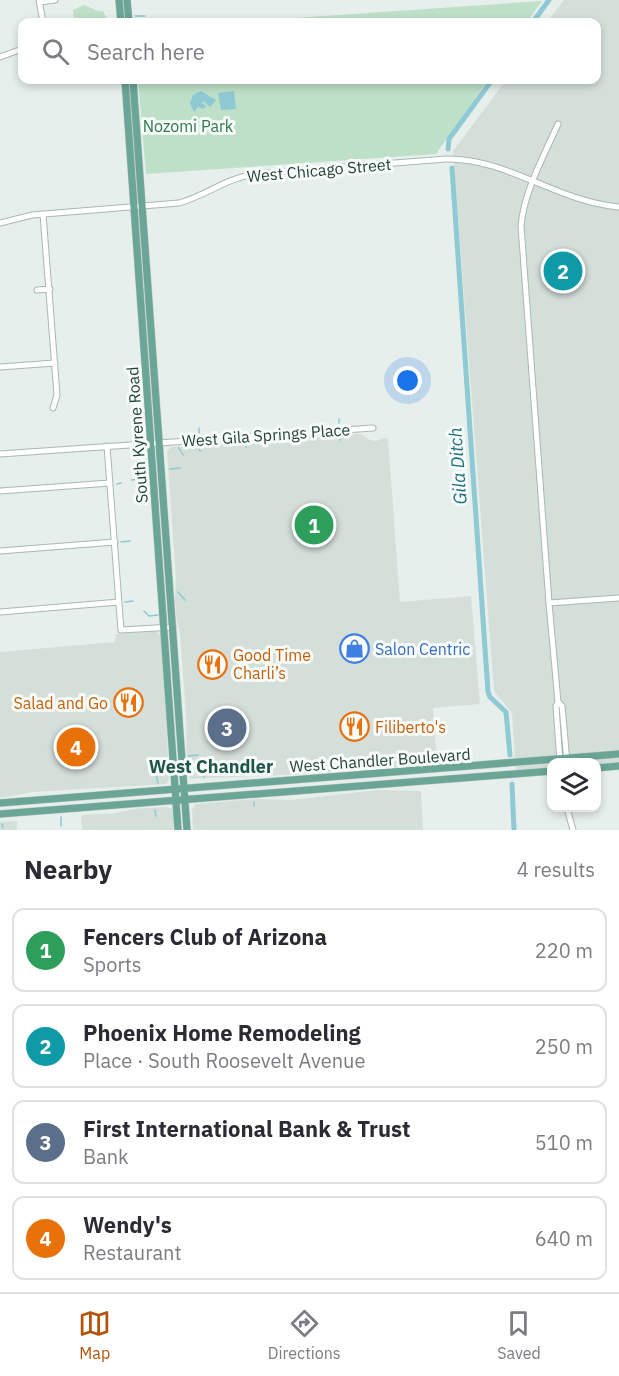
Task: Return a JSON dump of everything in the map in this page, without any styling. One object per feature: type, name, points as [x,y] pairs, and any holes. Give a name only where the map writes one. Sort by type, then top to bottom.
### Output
[{"type":"main road","points":[[119,0],[121,18]]},
{"type":"main road","points":[[128,0],[129,18]]},
{"type":"main road","name":"South Kyrene Road","points":[[125,84],[178,830]]},
{"type":"main road","name":"South Kyrene Road","points":[[133,84],[188,830]]},
{"type":"main road","points":[[170,705],[177,687]]},
{"type":"main road","name":"West Chandler Boulevard","points":[[587,758],[619,754]]},
{"type":"main road","name":"West Chandler Boulevard","points":[[0,803],[547,762]]},
{"type":"main road","points":[[601,768],[619,766]]},
{"type":"main road","name":"West Chandler Boulevard","points":[[0,814],[547,771]]},
{"type":"main road","points":[[24,801],[24,812]]},
{"type":"street","points":[[42,18],[39,1],[54,0]]},
{"type":"street","points":[[0,57],[18,50]]},
{"type":"street","points":[[558,124],[533,183],[524,208],[521,226],[549,603],[558,702],[562,706],[563,758]]},
{"type":"street","name":"West Chicago Street","points":[[0,223],[44,214],[134,208],[187,201],[224,182],[254,174],[446,159],[474,160],[576,199],[596,205],[619,207]]},
{"type":"street","points":[[44,214],[57,396],[53,408]]},
{"type":"street","points":[[36,290],[50,289]]},
{"type":"street","points":[[0,367],[55,363]]},
{"type":"street","name":"West Gila Springs Place","points":[[0,454],[373,428]]},
{"type":"street","points":[[107,446],[121,630],[173,627]]},
{"type":"street","points":[[0,491],[110,483]]},
{"type":"street","points":[[0,551],[115,542]]},
{"type":"street","points":[[549,603],[619,598]]},
{"type":"street","points":[[0,612],[119,602]]},
{"type":"street","points":[[568,812],[573,830]]},
{"type":"shaded area","points":[[564,0],[619,0],[619,766],[601,768],[601,758],[547,758],[547,771],[516,774],[512,713],[494,691],[453,151],[503,84],[601,84],[601,18],[550,18]]},
{"type":"shaded area","points":[[361,434],[370,440],[388,439],[400,602],[471,596],[480,704],[433,708],[437,761],[412,763],[399,767],[340,769],[327,773],[190,779],[187,773],[186,715],[180,632],[175,601],[176,577],[167,451],[172,447]]},
{"type":"shaded area","points":[[156,631],[161,636],[169,780],[166,784],[33,792],[0,798],[0,652],[115,642],[116,634]]},
{"type":"shaded area","points":[[378,790],[421,791],[423,830],[193,830],[192,809],[196,804],[255,799],[291,800]]},
{"type":"shaded area","points":[[165,807],[174,810],[173,830],[82,830],[81,815]]},
{"type":"shaded area","points":[[17,821],[17,830],[0,830],[0,822]]},
{"type":"green space","points":[[542,1],[530,18],[295,18]]},
{"type":"green space","points":[[84,5],[103,11],[106,18],[74,18],[73,10]]},
{"type":"green space","name":"Nozomi Park","points":[[138,84],[485,84],[436,154],[146,174]]},
{"type":"water","points":[[201,91],[216,100],[210,107],[203,101],[202,103],[206,106],[203,109],[198,107],[194,112],[190,103],[193,95]]},
{"type":"water","points":[[234,91],[236,109],[221,110],[218,93]]},
{"type":"waterway","name":"Gila Ditch","points":[[536,18],[549,0]]},
{"type":"waterway","points":[[135,16],[145,16]]},
{"type":"waterway","name":"Gila Ditch","points":[[448,149],[449,139],[489,84]]},
{"type":"waterway","name":"Gila Ditch","points":[[452,168],[488,692],[490,697],[506,712],[510,755]]},
{"type":"waterway","points":[[199,428],[199,433]]},
{"type":"waterway","points":[[199,446],[200,451]]},
{"type":"waterway","points":[[179,448],[183,455]]},
{"type":"waterway","points":[[170,469],[180,468]]},
{"type":"waterway","points":[[132,480],[148,478]]},
{"type":"waterway","points":[[117,484],[121,483]]},
{"type":"waterway","points":[[121,542],[130,541]]},
{"type":"waterway","points":[[178,592],[185,600]]},
{"type":"waterway","points":[[125,602],[133,601]]},
{"type":"waterway","points":[[144,611],[149,616],[158,615]]},
{"type":"waterway","points":[[431,752],[432,760]]},
{"type":"waterway","points":[[188,756],[198,755]]},
{"type":"waterway","points":[[202,767],[204,777]]},
{"type":"waterway","points":[[156,774],[158,783]]},
{"type":"waterway","name":"Gila Ditch","points":[[512,784],[514,830]]},
{"type":"waterway","points":[[155,810],[156,816]]},
{"type":"waterway","points":[[61,817],[61,826]]},
{"type":"waterway","points":[[2,824],[3,828]]},
{"type":"place","name":"Phoenix Home Remodeling","points":[[563,271]]},
{"type":"place","name":"Fencers Club of Arizona","points":[[314,525]]},
{"type":"place","name":"Salon Centric","points":[[354,649]]},
{"type":"place","name":"Good Time Charli’s","points":[[212,664]]},
{"type":"place","name":"Salad and Go","points":[[129,703]]},
{"type":"place","name":"Filiberto's","points":[[354,727]]},
{"type":"place","name":"First International Bank & Trust","points":[[227,728]]},
{"type":"place","name":"Wendy's","points":[[76,747]]},
{"type":"district","name":"West Chandler","points":[[211,767]]}]
